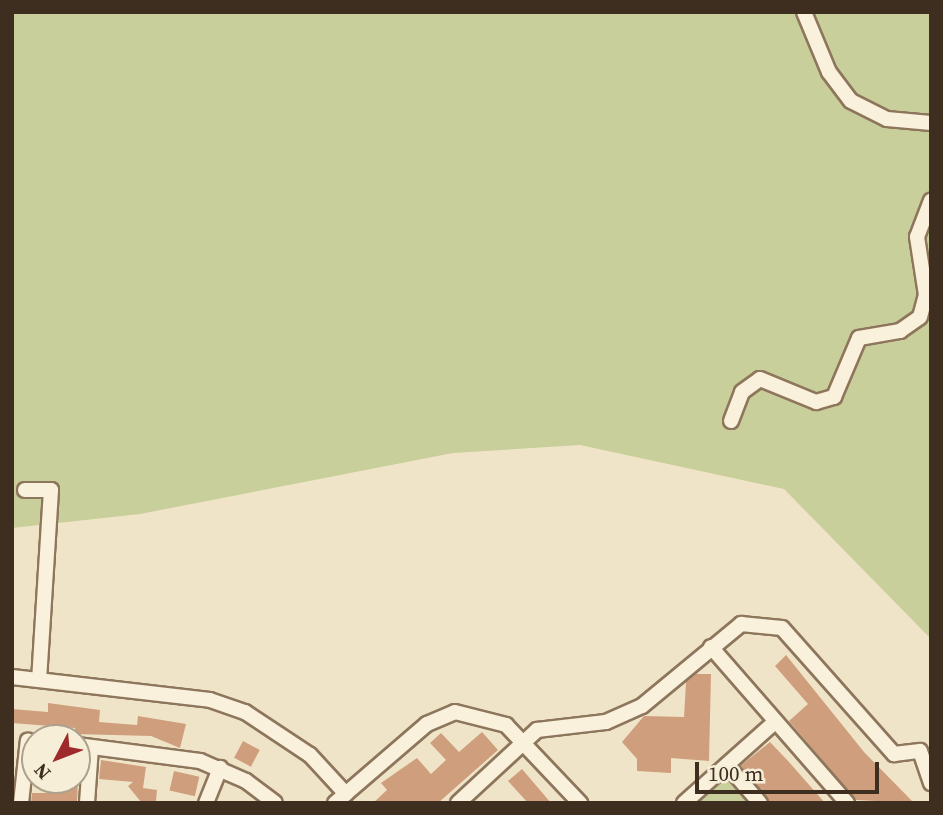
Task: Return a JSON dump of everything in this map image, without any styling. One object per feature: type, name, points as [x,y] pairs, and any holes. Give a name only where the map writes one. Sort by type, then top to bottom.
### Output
[{"type":"street","points":[[804,12],[829,72],[850,101],[887,119],[931,123]]},
{"type":"street","points":[[731,421],[742,392],[760,379],[816,402],[834,397],[859,338],[900,331],[919,317],[926,295],[917,237],[931,201]]},
{"type":"street","points":[[25,490],[51,490],[39,679]]},
{"type":"street","points":[[468,799],[537,730],[606,722],[642,706],[741,624],[782,628],[894,754],[920,751],[931,783]]},
{"type":"street","points":[[711,647],[848,803]]},
{"type":"street","points":[[12,677],[210,700],[245,712],[310,755],[340,798],[427,724],[455,712],[480,714],[526,740],[580,803]]},
{"type":"street","points":[[684,803],[775,722]]},
{"type":"street","points":[[91,747],[153,752],[220,768],[275,803]]},
{"type":"street","points":[[727,765],[760,803]]},
{"type":"street","points":[[206,803],[220,768]]},
{"type":"green space","points":[[12,12],[931,12],[931,639],[784,489],[580,445],[453,453],[140,514],[12,528]]},
{"type":"green space","points":[[725,778],[748,803],[697,803]]},
{"type":"building","points":[[786,655],[864,752],[914,803],[856,800],[789,721],[808,704],[775,666]]},
{"type":"building","points":[[696,674],[711,674],[709,761],[671,758],[671,773],[637,771],[637,759],[622,742],[644,716],[684,717],[686,682]]},
{"type":"building","points":[[48,703],[100,710],[99,722],[137,725],[138,716],[186,724],[180,748],[151,736],[91,734],[91,724],[12,723],[12,709],[48,712]]},
{"type":"building","points":[[482,732],[498,750],[438,803],[373,803],[387,790],[381,783],[417,758],[431,774],[446,760],[430,743],[441,733],[459,752]]},
{"type":"building","points":[[243,741],[260,750],[251,767],[234,758]]},
{"type":"building","points":[[770,742],[825,803],[769,803],[740,766]]},
{"type":"building","points":[[101,760],[146,767],[143,788],[157,790],[156,801],[141,802],[128,786],[133,782],[99,779]]},
{"type":"building","points":[[522,769],[551,803],[528,803],[508,781]]},
{"type":"building","points":[[174,771],[199,777],[195,796],[170,790]]},
{"type":"building","points":[[32,794],[77,794],[77,803],[31,803]]}]
